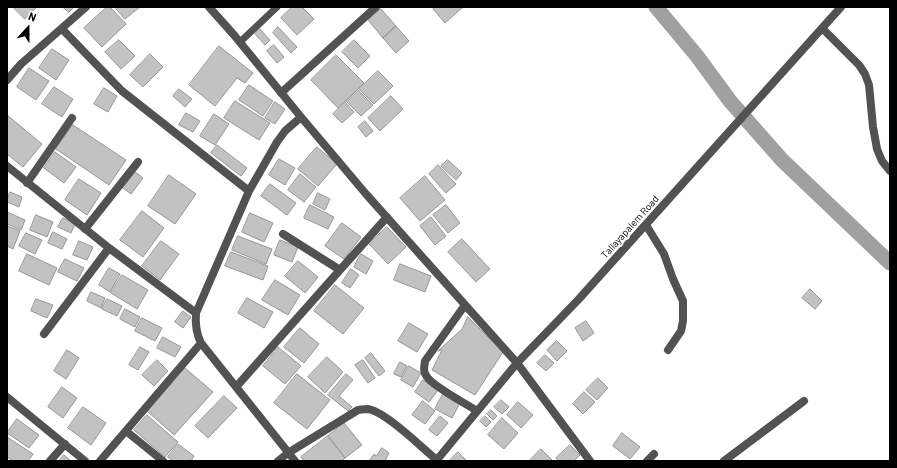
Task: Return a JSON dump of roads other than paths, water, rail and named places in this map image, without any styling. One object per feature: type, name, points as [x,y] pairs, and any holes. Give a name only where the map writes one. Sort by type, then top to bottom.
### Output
[{"type":"street","points":[[7,80],[21,64],[86,7]]},
{"type":"street","points":[[208,7],[240,42],[301,117],[387,217],[517,362],[590,461]]},
{"type":"street","points":[[282,93],[376,7]]},
{"type":"street","name":"Tallayapalem Road","points":[[436,460],[517,362],[578,300],[841,7]]},
{"type":"street","points":[[822,28],[859,65],[865,74],[869,85],[873,127],[877,149],[882,161],[890,171]]},
{"type":"street","points":[[62,29],[122,91],[249,191]]},
{"type":"street","points":[[295,461],[201,343],[196,333],[196,313],[249,191],[277,142],[285,131],[301,117]]},
{"type":"street","points":[[27,183],[72,118]]},
{"type":"street","points":[[85,229],[138,162]]},
{"type":"street","points":[[7,166],[109,248],[196,313]]},
{"type":"street","points":[[236,387],[387,217]]},
{"type":"street","points":[[646,225],[660,245],[683,301],[683,321],[681,331],[668,350]]},
{"type":"street","points":[[283,234],[340,270]]},
{"type":"street","points":[[44,334],[109,248]]},
{"type":"street","points":[[465,305],[425,361],[424,369],[426,376],[432,383],[477,411]]},
{"type":"street","points":[[100,461],[201,343]]},
{"type":"street","points":[[7,397],[85,461]]},
{"type":"street","points":[[724,461],[804,401]]},
{"type":"street","points":[[278,461],[288,453],[358,410],[367,409],[378,412],[390,420],[436,460]]},
{"type":"street","points":[[126,431],[163,461]]},
{"type":"street","points":[[50,461],[65,444]]},
{"type":"street","points":[[647,461],[654,454]]},
{"type":"lane","points":[[240,42],[277,7]]},
{"type":"waterway","points":[[656,7],[697,56],[730,101],[782,160],[890,263]]}]
